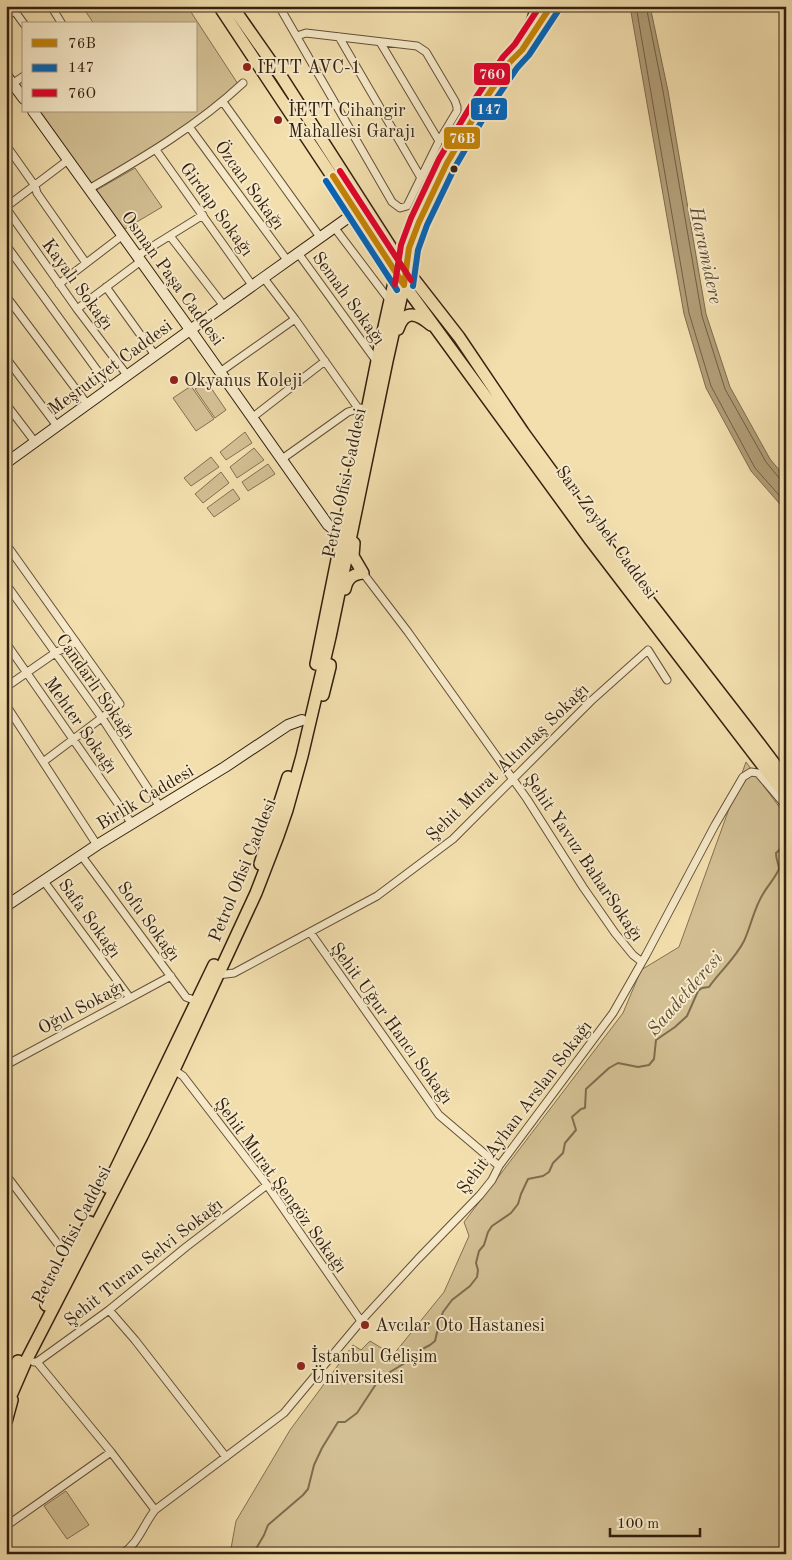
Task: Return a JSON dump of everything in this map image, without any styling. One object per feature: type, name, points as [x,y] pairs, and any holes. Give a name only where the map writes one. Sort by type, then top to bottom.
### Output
[{"type":"main road","points":[[219,6],[356,212],[400,268]]},
{"type":"main road","points":[[232,6],[281,76],[400,268]]},
{"type":"main road","name":"Petrol Ofisi Caddesi","points":[[6,1390],[27,1362],[174,1070],[260,863],[285,788],[302,720],[320,661],[358,501],[382,361],[390,301],[400,268],[422,215],[447,163],[470,123],[510,62],[533,20],[537,6]]},
{"type":"main road","name":"Petrol Ofisi Caddesi","points":[[510,62],[522,50],[552,6]]},
{"type":"main road","points":[[8,82],[22,97]]},
{"type":"main road","name":"Osman Paşa Caddesi","points":[[34,112],[253,417],[328,525],[334,530],[342,532]]},
{"type":"main road","name":"Meşrutiyet Caddesi","points":[[6,463],[356,212]]},
{"type":"main road","name":"Petrol Ofisi Caddesi","points":[[326,636],[318,632],[317,624],[327,580],[342,532],[363,408],[382,361],[404,285],[400,268]]},
{"type":"main road","name":"Sarı Zeybek Caddesi","points":[[400,268],[460,337],[523,432],[598,536],[786,779]]},
{"type":"main road","name":"Sarı Zeybek Caddesi","points":[[404,285],[444,337],[591,541],[786,796]]},
{"type":"main road","points":[[382,361],[400,323],[404,317],[409,315],[424,319],[444,337]]},
{"type":"main road","points":[[326,636],[334,634],[337,629],[346,583],[353,575],[363,573],[355,561],[353,551],[358,501]]},
{"type":"main road","name":"Petrol Ofisi Caddesi","points":[[6,1407],[11,1380],[27,1362],[69,1259],[201,1003],[218,975],[259,885],[303,763],[331,670],[330,665],[320,661]]},
{"type":"main road","name":"Birlik Caddesi","points":[[6,906],[81,855],[225,767],[288,725],[302,720]]},
{"type":"main road","points":[[6,1422],[11,1380]]},
{"type":"street","points":[[6,16],[13,9],[22,6]]},
{"type":"street","points":[[52,6],[61,22]]},
{"type":"street","points":[[280,6],[297,36],[396,206],[400,208],[407,206],[439,141],[457,111],[454,99],[422,48],[306,33],[297,36]]},
{"type":"street","points":[[13,9],[23,22]]},
{"type":"street","points":[[339,37],[421,178]]},
{"type":"street","points":[[380,42],[439,141]]},
{"type":"street","points":[[8,82],[22,77]]},
{"type":"street","points":[[89,189],[190,128],[223,102],[242,83]]},
{"type":"street","points":[[223,102],[320,237]]},
{"type":"street","name":"Özcan Sokağı","points":[[190,128],[287,260]]},
{"type":"street","points":[[6,145],[86,263]]},
{"type":"street","name":"Girdap Sokağı","points":[[156,150],[252,285]]},
{"type":"street","points":[[6,208],[68,160]]},
{"type":"street","name":"Kayalı Sokağı","points":[[6,208],[127,376]]},
{"type":"street","points":[[77,309],[139,258],[203,215]]},
{"type":"street","points":[[334,228],[390,301]]},
{"type":"street","points":[[59,284],[123,236]]},
{"type":"street","points":[[170,236],[224,306]]},
{"type":"street","points":[[6,245],[110,388]]},
{"type":"street","name":"Semah Sokağı","points":[[298,253],[382,361]]},
{"type":"street","points":[[263,277],[325,361],[363,408],[348,412],[282,459]]},
{"type":"street","points":[[106,287],[155,355]]},
{"type":"street","points":[[6,296],[87,404]]},
{"type":"street","points":[[220,372],[295,319]]},
{"type":"street","points":[[6,358],[57,426]]},
{"type":"street","points":[[253,417],[325,361]]},
{"type":"street","points":[[6,404],[35,442]]},
{"type":"street","points":[[6,544],[120,704],[43,762]]},
{"type":"street","name":"Şehit Yavuz BaharSokağı","points":[[363,573],[408,632],[512,779],[610,925],[633,955],[642,962]]},
{"type":"street","name":"Candarlı Sokağı","points":[[6,584],[102,718],[160,807]]},
{"type":"street","points":[[6,688],[55,653],[76,642]]},
{"type":"street","name":"Mehter Sokağı","points":[[6,643],[132,824]]},
{"type":"street","name":"Şehit Murat Altıntaş Sokağı","points":[[218,975],[234,973],[377,896],[438,851],[453,839],[591,701],[648,650],[667,680]]},
{"type":"street","points":[[6,705],[97,845]]},
{"type":"street","name":"Şehit Ayhan Arslan Sokağı","points":[[122,1554],[137,1540],[155,1510],[284,1413],[360,1321],[480,1196],[492,1180],[499,1166],[612,1013],[642,962],[715,825],[743,778],[751,772],[758,773],[786,806]]},
{"type":"street","name":"Sofu Sokağı","points":[[81,855],[186,997],[201,1003]]},
{"type":"street","name":"Safa Sokağı","points":[[44,880],[130,998]]},
{"type":"street","name":"Şehit Uğur Hancı Sokağı","points":[[310,932],[439,1115],[499,1166]]},
{"type":"street","name":"Oğul Sokağı","points":[[6,1065],[171,976]]},
{"type":"street","name":"Şehit Murat Şengöz Sokağı","points":[[174,1070],[183,1076],[267,1185],[360,1321]]},
{"type":"street","points":[[6,1175],[69,1259]]},
{"type":"street","name":"Şehit Turan Selvi Sokağı","points":[[27,1362],[109,1310],[186,1247],[267,1185]]},
{"type":"street","points":[[109,1310],[135,1340],[226,1457]]},
{"type":"street","points":[[27,1362],[111,1452],[155,1510]]},
{"type":"street","points":[[6,1526],[111,1452]]},
{"type":"shaded area","points":[[82,6],[187,6],[197,22],[93,22]]},
{"type":"shaded area","points":[[198,23],[238,84],[198,118],[91,184],[41,112],[198,112]]},
{"type":"shaded area","points":[[135,168],[162,207],[125,229],[95,191]]},
{"type":"shaded area","points":[[207,382],[226,410],[215,418],[195,389]]},
{"type":"shaded area","points":[[191,386],[214,419],[196,431],[173,398]]},
{"type":"shaded area","points":[[245,432],[252,443],[226,460],[220,452]]},
{"type":"shaded area","points":[[254,448],[264,460],[237,478],[230,467]]},
{"type":"shaded area","points":[[211,457],[219,467],[191,486],[184,478]]},
{"type":"shaded area","points":[[268,464],[275,474],[248,491],[242,482]]},
{"type":"shaded area","points":[[221,472],[229,483],[203,503],[195,494]]},
{"type":"shaded area","points":[[233,489],[240,499],[214,517],[207,508]]},
{"type":"shaded area","points":[[746,762],[786,816],[786,1554],[230,1554],[236,1521],[290,1430],[353,1345],[361,1350],[370,1341],[393,1355],[444,1292],[469,1236],[464,1222],[623,1013],[641,970],[679,947]]},
{"type":"shaded area","points":[[66,1491],[89,1525],[67,1539],[44,1506]]},
{"type":"water","points":[[631,6],[650,6],[668,91],[706,314],[730,387],[770,459],[786,478],[786,511],[751,471],[706,388],[684,314]]},
{"type":"waterway","name":"Saadetderesi","points":[[253,1554],[268,1525],[308,1489],[314,1465],[338,1422],[345,1422],[357,1413],[376,1384],[385,1375],[405,1363],[411,1355],[435,1341],[443,1312],[452,1300],[470,1286],[477,1277],[476,1263],[479,1251],[484,1245],[492,1226],[511,1213],[518,1204],[528,1179],[543,1176],[549,1172],[553,1163],[563,1153],[565,1143],[576,1130],[572,1117],[585,1108],[586,1089],[609,1068],[618,1063],[638,1067],[649,1065],[654,1059],[656,1040],[687,1016],[698,991],[709,987],[736,954],[744,941],[760,899],[779,868],[776,853],[786,844]]},
{"type":"transit line","name":"76O","points":[[395,284],[401,245],[411,218],[439,159],[473,102],[540,6]]},
{"type":"transit line","name":"76B","points":[[404,285],[409,248],[447,163],[480,107],[510,62],[522,50],[551,6]]},
{"type":"transit line","name":"147","points":[[413,286],[418,250],[427,225],[455,167],[487,112],[517,68],[529,55],[558,11]]},
{"type":"transit line","name":"76O","points":[[340,171],[411,280]]},
{"type":"transit line","name":"76B","points":[[333,176],[404,285]]},
{"type":"transit line","name":"147","points":[[326,181],[397,290]]},
{"type":"place","name":"IETT AVC-1","points":[[247,67]]},
{"type":"place","name":"İETT Cihangir Mahallesi Garajı","points":[[278,120]]},
{"type":"place","name":"Okyanus Koleji","points":[[174,380]]},
{"type":"place","name":"Avcılar Oto Hastanesi","points":[[365,1325]]},
{"type":"place","name":"İstanbul Gelişim Üniversitesi","points":[[301,1366]]},
{"type":"water label","name":"Haramidere","points":[[707,255]]}]
